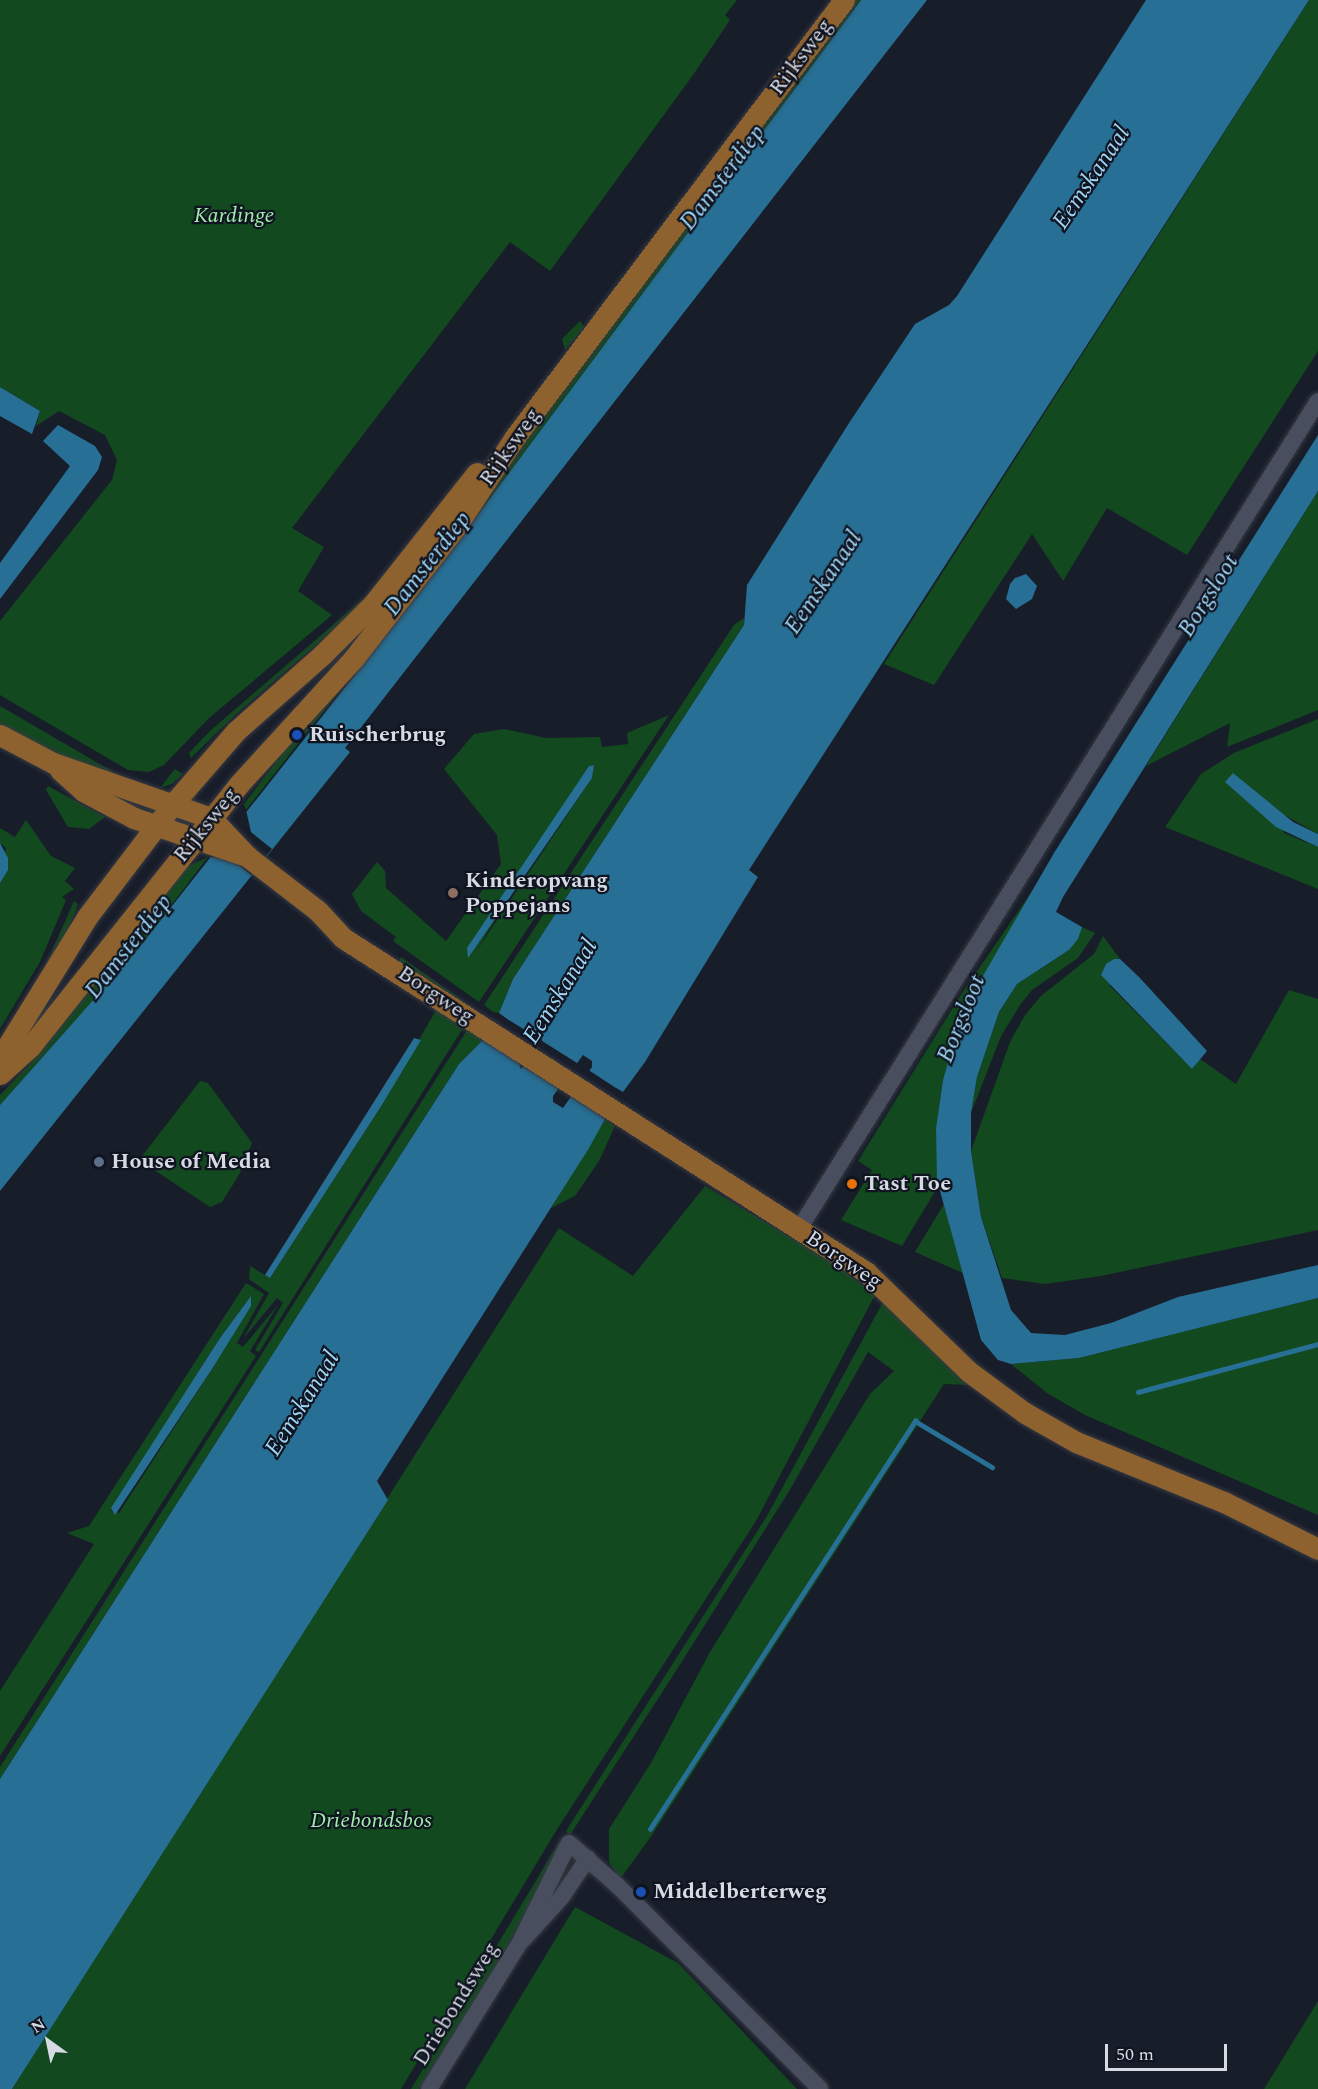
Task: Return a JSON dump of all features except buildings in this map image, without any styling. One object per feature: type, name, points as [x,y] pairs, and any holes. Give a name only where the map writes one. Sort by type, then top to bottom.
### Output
[{"type":"main road","name":"Rijksweg","points":[[0,1058],[87,917],[172,805],[236,731],[322,656],[378,596],[499,445],[833,0]]},
{"type":"main road","name":"Rijksweg","points":[[0,1074],[30,1047],[211,818],[334,682],[442,544],[515,436],[844,0]]},
{"type":"main road","points":[[378,596],[386,562]]},
{"type":"main road","points":[[0,735],[53,763],[211,818]]},
{"type":"main road","name":"Borgweg","points":[[53,763],[83,791],[156,826],[195,838],[222,839]]},
{"type":"main road","name":"Borgweg","points":[[211,818],[222,839],[318,911],[340,935],[373,953],[882,1285],[984,1385],[1051,1430],[1224,1502],[1318,1549]]},
{"type":"street","points":[[799,1229],[1318,401]]},
{"type":"street","name":"Driebondsweg","points":[[429,2089],[520,1942],[569,1843],[588,1858],[542,1922],[520,1942]]},
{"type":"street","points":[[588,1858],[820,2089]]},
{"type":"green space","name":"Kardinge","points":[[0,0],[737,0],[725,15],[730,20],[693,75],[550,271],[510,242],[292,528],[324,547],[298,591],[332,615],[209,718],[164,765],[149,772],[128,770],[0,695],[0,621],[112,480],[117,460],[105,435],[59,411],[36,426],[40,411],[0,387]]},
{"type":"green space","points":[[849,0],[861,0],[468,528],[246,810],[244,804],[298,733],[301,736],[309,726],[303,722]]},
{"type":"green space","points":[[1309,0],[1318,0],[1318,351],[1187,555],[1107,508],[1063,581],[1032,534],[934,685],[884,664]]},
{"type":"green space","points":[[580,321],[584,327],[565,350],[562,339]]},
{"type":"green space","points":[[1318,491],[1318,710],[1227,747],[1230,723],[1146,766]]},
{"type":"green space","points":[[370,598],[236,714],[191,758],[189,753],[211,730],[363,599]]},
{"type":"green space","points":[[744,618],[744,625],[513,979],[499,1013],[493,1012],[484,1005],[734,625]]},
{"type":"green space","points":[[0,706],[127,779],[93,772],[0,725]]},
{"type":"green space","points":[[669,715],[479,1002],[393,941],[396,937],[361,911],[352,894],[377,862],[385,871],[386,888],[446,941],[501,864],[497,835],[444,769],[474,734],[504,729],[546,738],[600,737],[602,747],[628,744],[627,733]],"holes":[[[594,765],[592,778],[473,956],[589,766]]]},
{"type":"green space","points":[[1318,719],[1318,834],[1279,812],[1284,833],[1318,847],[1318,889],[1165,827],[1201,774],[1234,753]]},
{"type":"green space","points":[[175,769],[183,774],[172,784],[160,788]]},
{"type":"green space","points":[[48,786],[105,817],[89,829],[68,827],[46,790]]},
{"type":"green space","points":[[26,820],[51,856],[75,868],[65,881],[74,889],[62,897],[66,900],[40,962],[0,1029],[0,883],[6,848],[0,843],[0,828],[15,837]]},
{"type":"green space","points":[[208,857],[134,954],[0,1105],[0,1095],[30,1064],[188,866]]},
{"type":"green space","points":[[1037,884],[962,1012],[943,1080],[936,1128],[939,1185],[902,1246],[841,1220],[872,1170],[858,1161],[962,993]]},
{"type":"green space","points":[[74,901],[78,904],[64,940],[42,973]]},
{"type":"green space","points":[[1082,927],[1095,933],[1078,958],[1032,990],[1020,1005],[1001,1036],[971,1113],[977,1077],[999,1012],[1017,984],[1069,950]]},
{"type":"green space","points":[[1103,936],[1120,959],[1114,959],[1110,986],[1192,1069],[1200,1059],[1236,1084],[1289,990],[1318,999],[1318,1230],[1101,1276],[1045,1284],[1002,1278],[981,1217],[971,1151],[1010,1042],[1025,1015],[1041,996],[1094,954]]},
{"type":"green space","points":[[401,957],[473,1008],[472,1010],[399,961]]},
{"type":"green space","points":[[436,1010],[463,1028],[259,1352],[255,1350],[283,1303],[277,1298],[243,1339],[269,1293],[249,1279],[250,1266],[270,1278],[380,1108]]},
{"type":"green space","points":[[469,1027],[483,1040],[459,1064],[0,1779],[0,1767]]},
{"type":"green space","points":[[200,1081],[208,1083],[252,1143],[240,1173],[222,1202],[210,1207],[139,1160]]},
{"type":"green space","points":[[605,1119],[615,1126],[599,1161],[575,1196],[551,1208]]},
{"type":"green space","name":"Driebondsbos","points":[[705,1186],[829,1260],[875,1295],[756,1521],[556,1831],[401,2089],[12,2089],[559,1228],[633,1276]]},
{"type":"green space","points":[[944,1204],[963,1273],[915,1252]]},
{"type":"green space","points":[[246,1283],[264,1294],[237,1343],[243,1347],[278,1305],[250,1351],[256,1356],[0,1756],[0,1691],[94,1544],[67,1533],[89,1526]],"holes":[[[251,1296],[212,1369],[119,1513],[111,1511],[220,1338]]]},
{"type":"green space","points":[[1318,1298],[1318,1515],[1085,1415],[1047,1393],[1011,1364],[1079,1358]]},
{"type":"green space","points":[[883,1302],[967,1385],[944,1384],[652,1835],[620,1879],[609,1862],[609,1829],[651,1763],[710,1652],[870,1394],[894,1371],[868,1352],[788,1493],[674,1674],[570,1835],[566,1831],[767,1516]]},
{"type":"green space","points":[[559,1842],[564,1844],[496,1966],[419,2089],[411,2089]]},
{"type":"green space","points":[[575,1907],[678,1963],[797,2089],[465,2089]]},
{"type":"green space","points":[[1318,2001],[1318,2089],[1264,2089]]},
{"type":"water","points":[[861,0],[927,0],[345,748],[350,752],[0,1191],[0,1105],[134,954],[358,671],[468,528]]},
{"type":"water","name":"Eemskanaal","points":[[1146,0],[1309,0],[749,870],[758,877],[645,1062],[623,1092],[616,1088],[599,1114],[605,1119],[589,1148],[377,1481],[388,1500],[12,2089],[0,2089],[0,1779],[459,1064],[483,1040],[491,1045],[507,1019],[499,1013],[513,979],[744,625],[747,585],[849,423],[915,324],[949,305],[957,296]],"holes":[[[539,1034],[542,1040],[521,1069],[519,1063]],[[583,1055],[592,1061],[592,1067],[563,1108],[553,1102],[553,1096]]]},
{"type":"water","points":[[0,387],[40,411],[32,434],[0,416]]},
{"type":"water","points":[[58,425],[95,446],[102,457],[98,470],[0,599],[0,563],[70,466],[43,441]]},
{"type":"water","name":"Borgsloot","points":[[1318,435],[1318,491],[1063,897],[1056,912],[1082,927],[1078,939],[1069,950],[1017,984],[999,1012],[977,1077],[971,1113],[971,1151],[981,1217],[1011,1310],[1031,1333],[1065,1335],[1111,1323],[1178,1297],[1318,1265],[1318,1298],[1079,1358],[1011,1364],[998,1360],[981,1340],[937,1180],[936,1128],[943,1080],[962,1012],[1054,853]]},
{"type":"water","points":[[1026,574],[1037,586],[1032,599],[1016,609],[1006,599],[1010,584],[1015,578]]},
{"type":"water","points":[[594,765],[592,778],[468,958],[467,948],[589,766]]},
{"type":"water","points":[[1233,773],[1293,822],[1318,834],[1318,847],[1276,827],[1225,782]]},
{"type":"water","points":[[0,843],[8,858],[8,870],[0,883]]},
{"type":"water","points":[[1114,959],[1120,959],[1139,977],[1207,1051],[1192,1069],[1101,975],[1106,964]]},
{"type":"water","points":[[414,1038],[421,1040],[380,1108],[270,1278],[265,1275]]},
{"type":"water","points":[[251,1296],[251,1306],[212,1369],[115,1515],[111,1508],[220,1338]]},
{"type":"pier","points":[[246,810],[251,832],[272,849],[251,875],[230,858],[208,857]]},
{"type":"pier","points":[[496,1012],[538,1038],[522,1063],[490,1041],[503,1019]]},
{"type":"pier","points":[[539,1039],[577,1063],[561,1089],[523,1064]]},
{"type":"pier","points":[[587,1069],[625,1094],[617,1092],[603,1114],[571,1095]]},
{"type":"waterway","points":[[1138,1392],[1318,1344]]},
{"type":"waterway","points":[[650,1829],[915,1421],[992,1467]]},
{"type":"place","name":"Ruischerbrug","points":[[297,735]]},
{"type":"place","name":"Kinderopvang Poppejans","points":[[453,893]]},
{"type":"place","name":"House of Media","points":[[99,1162]]},
{"type":"place","name":"Tast Toe","points":[[852,1184]]},
{"type":"place","name":"Middelberterweg","points":[[641,1892]]},
{"type":"water label","name":"Damsterdiep","points":[[723,178]]},
{"type":"water label","name":"Damsterdiep","points":[[428,564]]},
{"type":"water label","name":"Damsterdiep","points":[[129,947]]}]
